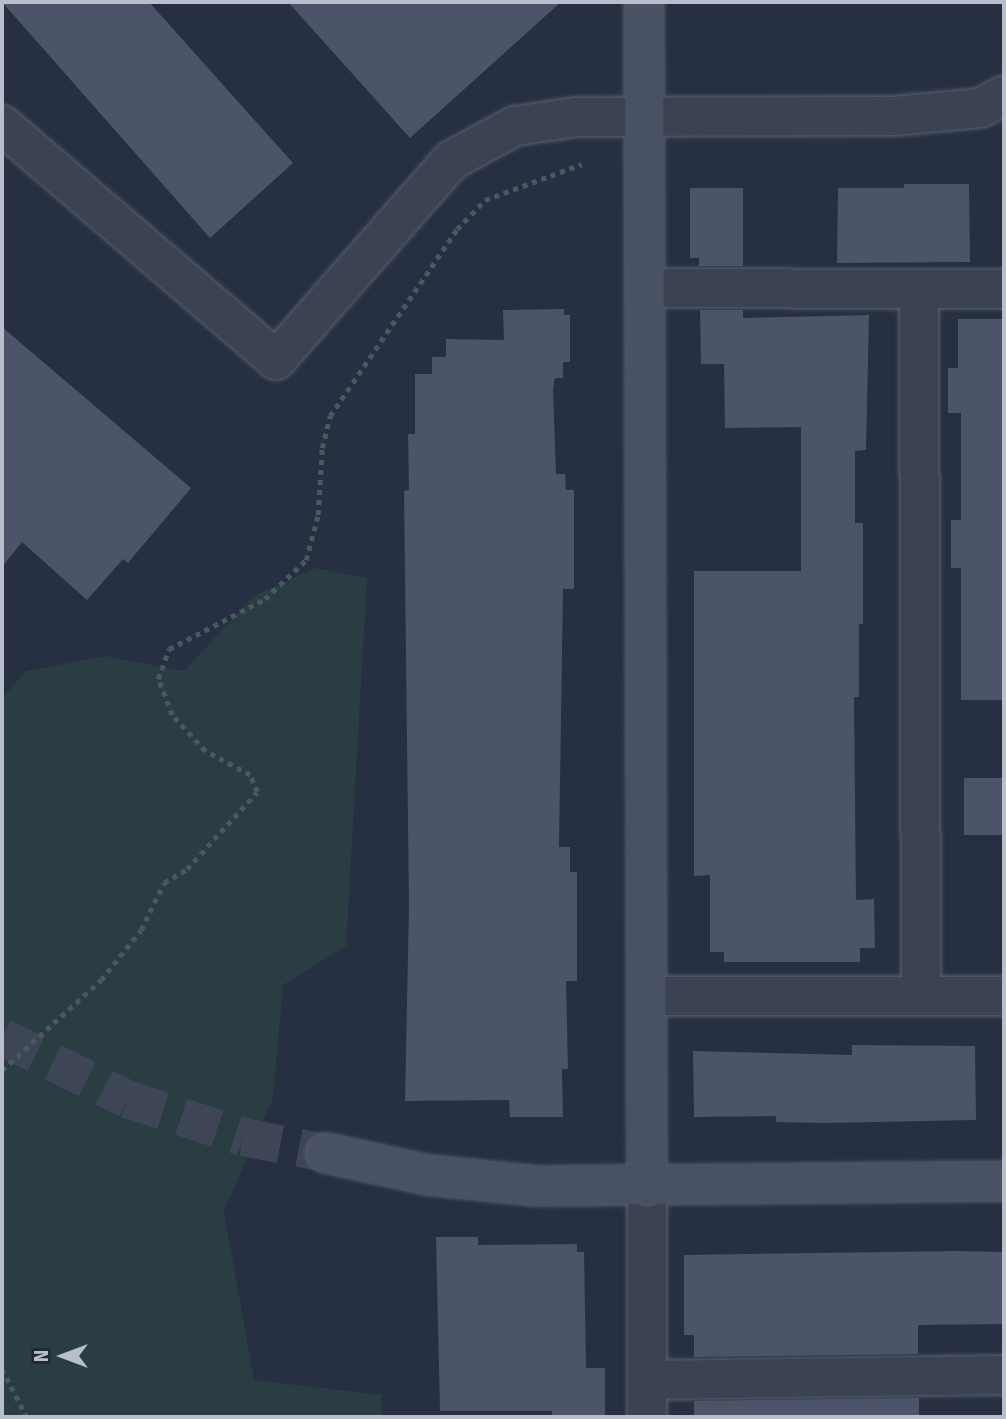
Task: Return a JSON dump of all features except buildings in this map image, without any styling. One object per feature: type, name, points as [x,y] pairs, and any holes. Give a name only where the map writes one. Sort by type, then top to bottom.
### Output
[{"type":"street","points":[[644,2],[650,996],[647,1417]]},
{"type":"street","points":[[2,125],[276,360],[452,160],[515,126],[577,117],[894,116],[980,108],[1004,95]]},
{"type":"street","points":[[645,288],[919,291],[1004,289]]},
{"type":"street","points":[[919,291],[921,996]]},
{"type":"street","points":[[650,996],[1004,996]]},
{"type":"street","points":[[326,1153],[429,1175],[536,1186],[648,1188],[1004,1181]]},
{"type":"street","points":[[647,1380],[1004,1375]]},
{"type":"path","points":[[2,1070],[101,980],[141,930],[164,883],[187,869],[257,792],[250,775],[205,751],[173,715],[158,680],[169,649],[265,599],[306,561],[318,515],[322,448],[330,416],[457,229],[485,200],[592,160]]},
{"type":"path","points":[[2,1369],[27,1417]]},
{"type":"shaded area","points":[[315,568],[367,578],[346,946],[283,985],[273,1098],[224,1211],[254,1380],[381,1395],[382,1417],[2,1417],[2,698],[26,671],[106,656],[184,671],[254,596]]},
{"type":"tunnel","points":[[2,1037],[127,1099],[243,1137],[326,1153]]}]
